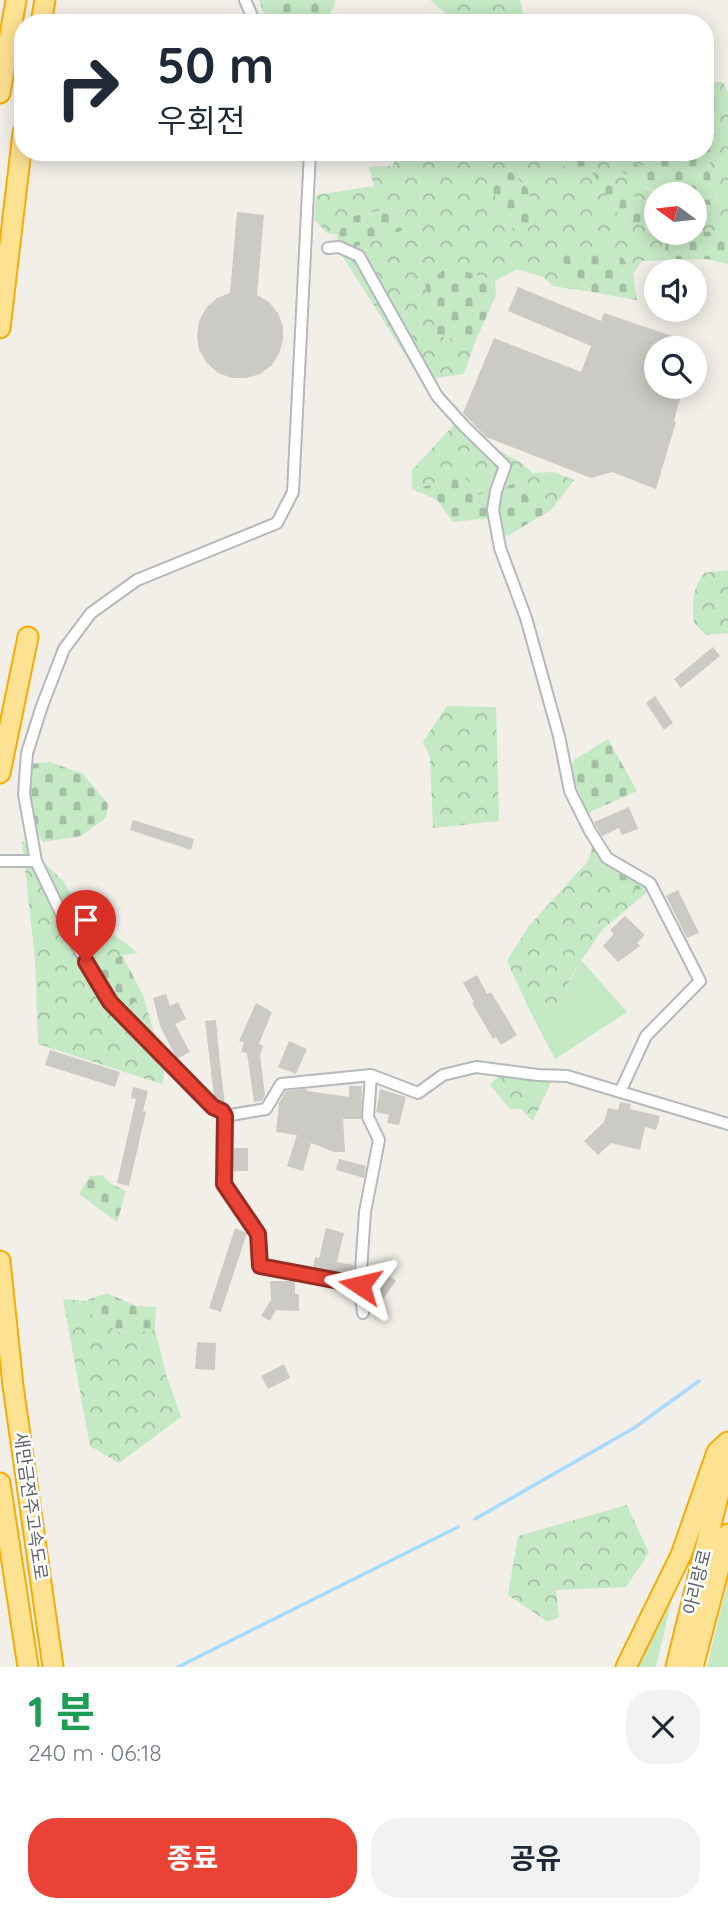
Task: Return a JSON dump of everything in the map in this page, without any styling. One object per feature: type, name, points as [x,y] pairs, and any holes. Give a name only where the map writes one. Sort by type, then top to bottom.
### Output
[{"type":"highway","points":[[0,93],[16,0]]},
{"type":"highway","points":[[0,328],[20,161]]},
{"type":"highway","points":[[0,773],[28,637]]},
{"type":"highway","name":"새만금전주고속도로","points":[[0,1261],[13,1386],[53,1667]]},
{"type":"highway","points":[[626,1667],[681,1555],[717,1452],[728,1442]]},
{"type":"highway","name":"아리랑로","points":[[676,1667],[728,1456]]},
{"type":"highway","name":"새만금전주고속도로","points":[[0,1483],[29,1667]]},
{"type":"highway","name":"아리랑로","points":[[693,1667],[728,1534]]},
{"type":"street","points":[[310,161],[293,492],[277,523],[138,580],[91,613],[64,649],[42,706],[27,753],[24,794],[36,860],[76,944],[110,1002],[225,1116],[224,1184],[258,1234],[260,1266],[360,1285]]},
{"type":"street","points":[[328,248],[339,247],[359,256],[437,396],[505,466],[496,491],[493,510],[500,548],[526,618],[559,736],[570,791],[607,858],[650,883],[700,981],[646,1036],[620,1092]]},
{"type":"street","points":[[0,862],[36,860]]},
{"type":"street","points":[[225,1116],[266,1109],[281,1084],[371,1075],[418,1093],[443,1075],[476,1068],[567,1076],[728,1124]]},
{"type":"street","points":[[363,1313],[360,1285],[365,1212],[379,1140],[368,1117],[371,1075]]},
{"type":"green space","points":[[259,0],[336,0],[330,14],[264,14]]},
{"type":"green space","points":[[430,0],[520,0],[523,14],[446,14]]},
{"type":"green space","points":[[714,82],[723,82],[728,93],[728,231],[707,232],[707,204],[719,206],[709,170],[710,161],[714,161]]},
{"type":"green space","points":[[395,161],[561,161],[565,167],[593,172],[594,161],[627,161],[644,186],[644,245],[666,245],[664,259],[644,259],[633,274],[623,258],[581,282],[591,292],[553,286],[543,277],[517,269],[495,281],[449,266],[437,336],[475,342],[464,374],[421,380],[340,252],[405,228],[389,209],[349,217],[337,235],[327,233],[314,219],[316,195],[374,186],[369,167],[392,166]]},
{"type":"green space","points":[[561,161],[594,161],[593,172],[644,202],[644,221],[630,225],[615,211],[593,173],[565,167]]},
{"type":"green space","points":[[621,161],[631,161],[636,165],[655,167],[661,161],[710,161],[709,170],[719,207],[707,204],[707,182],[644,182],[644,186],[621,171]]},
{"type":"green space","points":[[631,161],[661,161],[655,167],[636,165]]},
{"type":"green space","points":[[511,172],[528,189],[536,224],[514,232],[493,192],[492,183]]},
{"type":"green space","points":[[389,209],[406,229],[340,252],[337,235],[349,217]]},
{"type":"green space","points":[[728,231],[728,264],[707,259],[664,259],[666,245],[707,245],[707,232]]},
{"type":"green space","points":[[578,251],[623,258],[633,274],[637,300],[591,292],[557,255]]},
{"type":"green space","points":[[449,266],[495,281],[496,295],[475,342],[437,336],[425,284]]},
{"type":"green space","points":[[462,416],[496,449],[520,462],[533,473],[554,472],[574,480],[551,510],[536,507],[517,483],[479,495],[460,472],[439,483],[412,489],[412,470]]},
{"type":"green space","points":[[460,471],[479,495],[517,483],[536,507],[551,510],[502,539],[489,518],[453,522],[437,500],[412,489],[439,483]]},
{"type":"green space","points":[[728,570],[728,633],[706,635],[694,623],[695,591],[704,573]]},
{"type":"green space","points":[[447,706],[496,707],[499,821],[433,828],[430,757],[423,742]]},
{"type":"green space","points":[[608,739],[637,791],[588,813],[570,771],[574,760]]},
{"type":"green space","points":[[50,762],[83,774],[108,804],[106,818],[81,836],[43,842],[32,815],[29,764]]},
{"type":"green space","points":[[22,841],[63,881],[77,906],[138,953],[122,955],[97,968],[107,998],[124,1011],[143,995],[165,1070],[162,1084],[38,1044],[35,960]]},
{"type":"green space","points":[[592,848],[609,865],[646,886],[646,893],[632,886],[614,889],[610,874],[588,861]]},
{"type":"green space","points":[[588,861],[646,893],[603,929],[576,968],[556,1009],[529,1009],[507,961],[528,927]]},
{"type":"green space","points":[[122,955],[143,995],[124,1011],[110,997],[97,968]]},
{"type":"green space","points":[[581,960],[627,1012],[555,1059],[529,1009],[556,1009]]},
{"type":"green space","points":[[499,1076],[551,1082],[533,1121],[521,1109],[510,1109],[490,1085]]},
{"type":"green space","points":[[102,1175],[111,1184],[126,1191],[117,1222],[79,1194],[90,1176]]},
{"type":"green space","points":[[107,1293],[136,1306],[156,1307],[155,1330],[119,1332],[93,1316],[85,1301]]},
{"type":"green space","points":[[63,1299],[85,1301],[93,1316],[119,1332],[155,1330],[181,1417],[119,1463],[90,1446]]},
{"type":"green space","points":[[627,1505],[649,1553],[626,1587],[556,1590],[559,1617],[548,1622],[508,1595],[518,1536]]},
{"type":"green space","points":[[728,1580],[728,1667],[707,1667]]},
{"type":"green space","points":[[675,1586],[656,1667],[635,1667]]},
{"type":"building","points":[[237,212],[264,215],[257,295],[269,302],[278,313],[283,326],[283,340],[272,365],[260,374],[246,378],[232,378],[218,373],[207,363],[199,350],[197,336],[199,321],[206,308],[217,298],[230,293]]},
{"type":"building","points":[[518,287],[601,321],[604,313],[672,336],[644,336],[644,399],[680,399],[674,421],[676,422],[656,489],[612,472],[591,478],[486,437],[463,413],[494,338],[581,372],[591,346],[508,311]]},
{"type":"building","points":[[713,647],[720,656],[681,688],[674,679]]},
{"type":"building","points":[[655,696],[673,723],[664,730],[646,703]]},
{"type":"building","points":[[629,807],[638,829],[622,835],[619,828],[602,836],[594,822]]},
{"type":"building","points":[[133,820],[194,839],[191,850],[130,830]]},
{"type":"building","points":[[678,890],[699,933],[687,938],[666,896]]},
{"type":"building","points":[[625,916],[645,935],[637,943],[640,946],[618,962],[603,946],[614,934],[610,930]]},
{"type":"building","points":[[477,975],[487,994],[491,992],[517,1035],[501,1045],[496,1037],[493,1039],[463,983]]},
{"type":"building","points":[[166,994],[170,1006],[178,1002],[186,1019],[175,1024],[190,1052],[177,1059],[160,1026],[153,998]]},
{"type":"building","points":[[256,1003],[272,1012],[259,1044],[263,1046],[260,1056],[265,1095],[262,1101],[254,1102],[247,1053],[241,1052],[244,1042],[239,1041]]},
{"type":"building","points":[[216,1020],[225,1104],[214,1097],[205,1021]]},
{"type":"building","points":[[289,1041],[307,1049],[296,1074],[278,1067]]},
{"type":"building","points":[[50,1050],[120,1072],[115,1087],[45,1065]]},
{"type":"building","points":[[349,1086],[362,1086],[361,1119],[343,1119],[345,1152],[334,1152],[311,1143],[303,1171],[287,1166],[297,1135],[276,1132],[279,1103],[286,1091],[306,1089],[349,1097]]},
{"type":"building","points":[[133,1087],[148,1091],[143,1111],[146,1112],[129,1186],[117,1183],[136,1099],[131,1098]]},
{"type":"building","points":[[380,1089],[406,1097],[399,1125],[387,1123],[389,1115],[376,1112]]},
{"type":"building","points":[[620,1102],[631,1104],[630,1109],[660,1116],[656,1130],[645,1127],[640,1150],[611,1143],[598,1155],[584,1141],[604,1122],[608,1108],[618,1110]]},
{"type":"building","points":[[233,1148],[248,1148],[248,1171],[233,1171]]},
{"type":"building","points":[[339,1159],[366,1166],[364,1178],[336,1170]]},
{"type":"building","points":[[235,1228],[247,1233],[221,1312],[209,1308]]},
{"type":"building","points":[[326,1228],[344,1233],[337,1262],[353,1265],[353,1276],[313,1268],[315,1257],[319,1258]]},
{"type":"building","points":[[374,1266],[396,1281],[383,1299],[368,1288],[369,1269]]},
{"type":"building","points":[[270,1281],[295,1281],[295,1294],[299,1294],[299,1311],[276,1310],[270,1321],[261,1316],[271,1300]]},
{"type":"building","points":[[197,1342],[216,1343],[215,1370],[195,1369]]},
{"type":"building","points":[[284,1364],[290,1378],[268,1389],[261,1376]]},
{"type":"waterway","points":[[475,1519],[634,1428],[699,1381]]},
{"type":"waterway","points":[[178,1667],[458,1527]]},
{"type":"route","points":[[86,962],[110,1002],[225,1116],[224,1184],[258,1234],[260,1266],[360,1285]]}]
